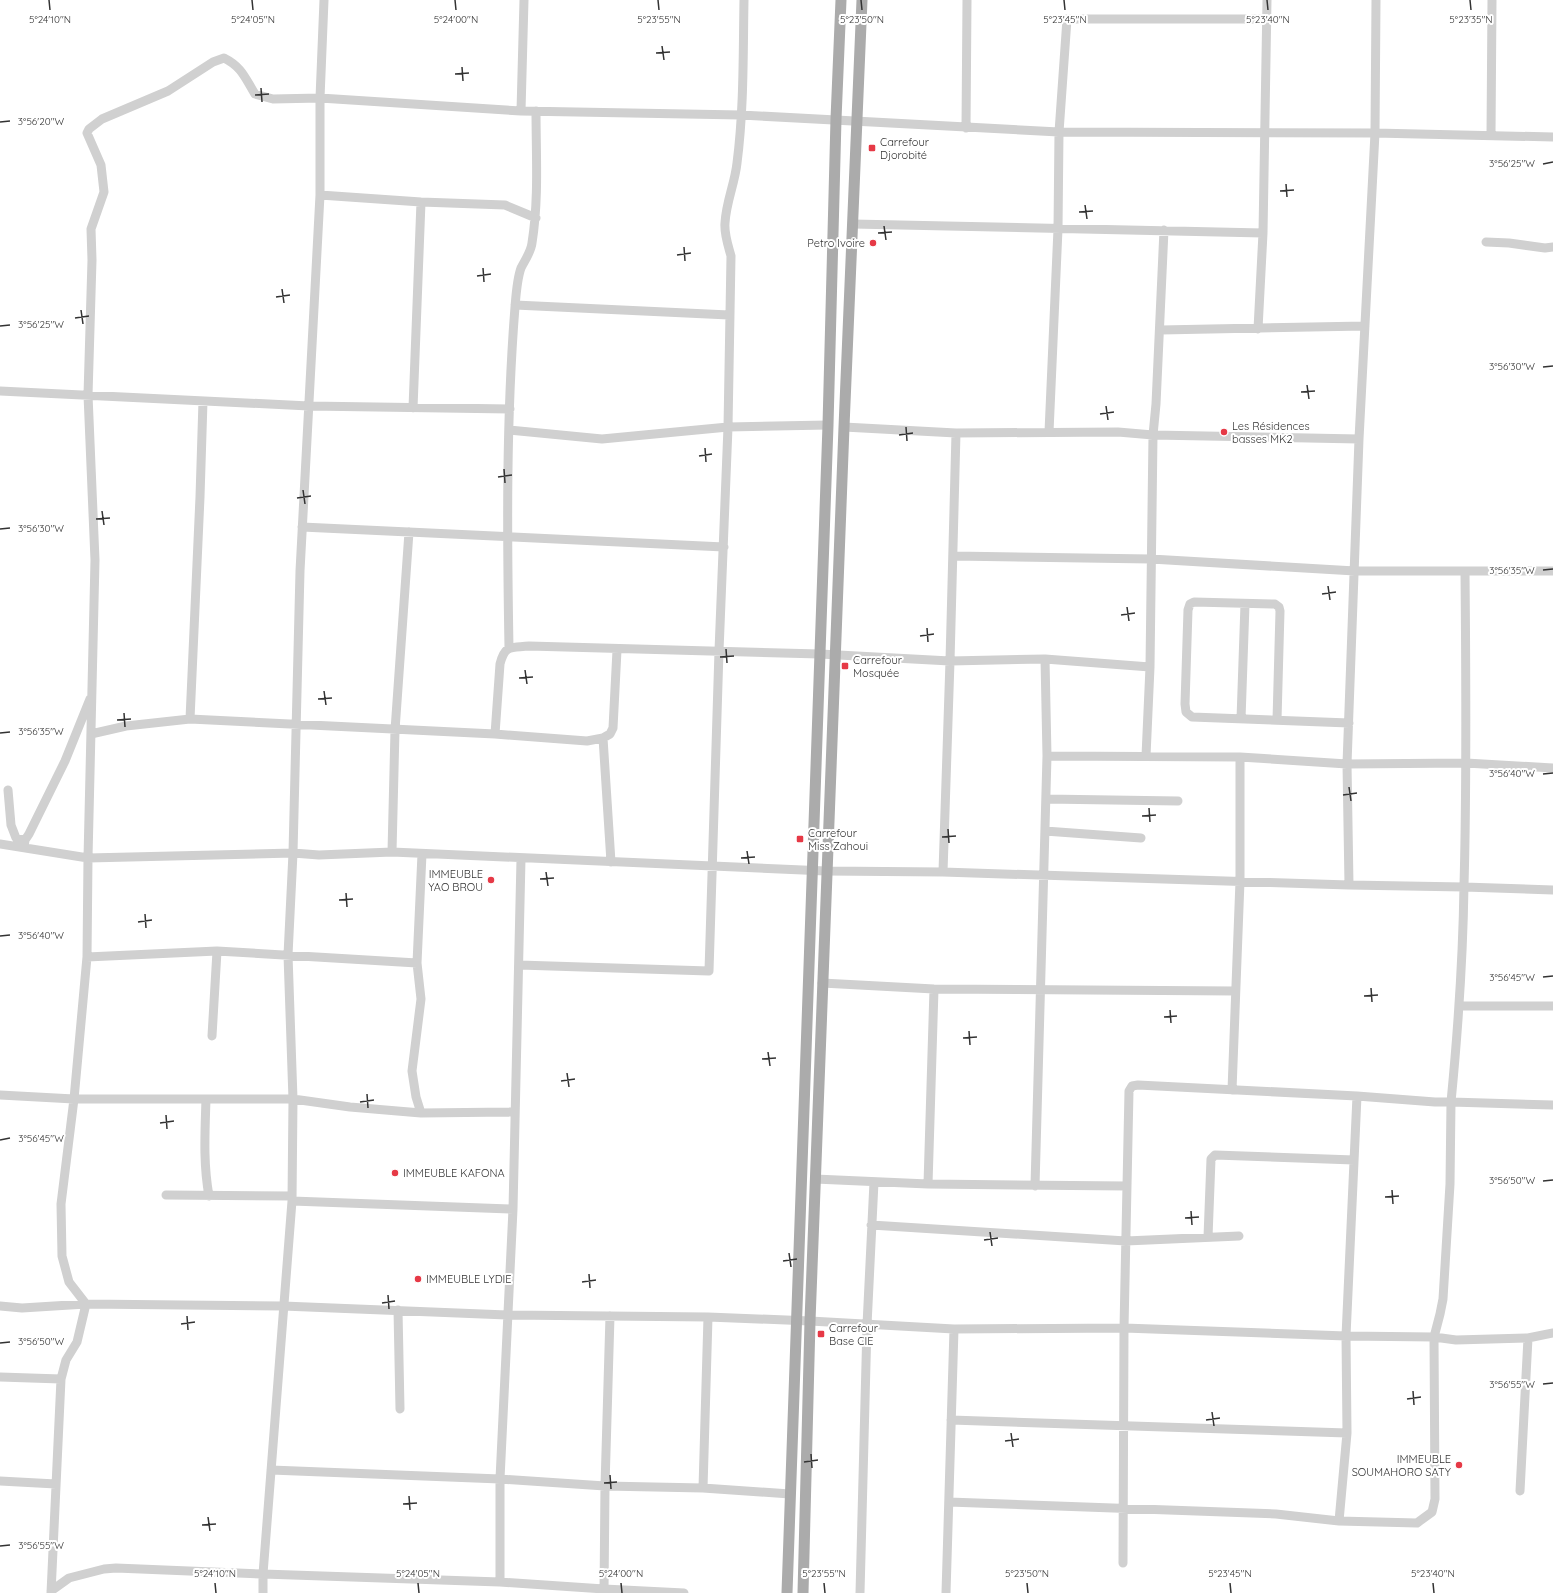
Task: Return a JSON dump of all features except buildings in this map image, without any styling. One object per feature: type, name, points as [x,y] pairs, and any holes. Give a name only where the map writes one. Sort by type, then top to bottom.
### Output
[{"type":"main road","points":[[787,1593],[828,425],[836,119],[841,0]]},
{"type":"main road","points":[[803,1593],[810,1321],[826,870],[862,0]]},
{"type":"street","points":[[263,1593],[263,1574],[292,1199],[293,1099],[288,955],[293,853],[302,527],[320,195],[320,98],[324,0]]},
{"type":"street","points":[[521,111],[524,0]]},
{"type":"street","points":[[519,964],[709,971],[728,427],[731,256],[727,242],[725,224],[727,206],[737,164],[741,115],[744,0]]},
{"type":"street","points":[[966,128],[967,0]]},
{"type":"street","points":[[1258,329],[1263,233],[1267,0]]},
{"type":"street","points":[[1349,886],[1347,764],[1359,439],[1375,133],[1376,0]]},
{"type":"street","points":[[1490,135],[1492,0]]},
{"type":"street","points":[[1049,432],[1058,229],[1059,132],[1067,18],[1266,19]]},
{"type":"street","points":[[51,1592],[61,1379],[66,1360],[78,1342],[86,1304],[69,1282],[62,1256],[61,1204],[74,1099],[87,957],[95,560],[88,395],[92,260],[91,229],[104,192],[101,165],[87,134],[89,130],[102,119],[162,93],[207,65],[224,58],[234,63],[243,73],[255,94],[273,98],[320,98],[521,111],[741,115],[836,119],[966,128],[1059,132],[1375,133],[1553,137]]},
{"type":"street","points":[[509,648],[507,537],[509,430],[515,306],[520,270],[532,246],[536,218],[536,111]]},
{"type":"street","points":[[320,195],[421,202],[505,205],[536,218]]},
{"type":"street","points":[[413,408],[421,202]]},
{"type":"street","points":[[853,224],[1263,233]]},
{"type":"street","points":[[1146,756],[1150,667],[1153,435],[1161,330],[1164,230]]},
{"type":"street","points":[[1486,242],[1509,243],[1545,248],[1553,247]]},
{"type":"street","points":[[515,306],[729,315]]},
{"type":"street","points":[[1161,330],[1365,326]]},
{"type":"street","points":[[0,391],[309,406],[510,409]]},
{"type":"street","points":[[190,719],[203,401]]},
{"type":"street","points":[[509,430],[602,439],[728,427],[828,425]]},
{"type":"street","points":[[844,427],[956,432],[1118,432],[1153,435],[1359,439]]},
{"type":"street","points":[[943,872],[956,432]]},
{"type":"street","points":[[302,527],[724,547]]},
{"type":"street","points":[[392,852],[395,730],[409,532]]},
{"type":"street","points":[[953,556],[1151,559],[1355,571],[1553,571]]},
{"type":"street","points":[[949,1502],[1276,1514],[1339,1521],[1417,1523],[1432,1512],[1435,1499],[1434,1337],[1443,1299],[1448,1225],[1451,1102],[1464,887],[1466,763],[1465,571]]},
{"type":"street","points":[[1276,720],[1279,607],[1275,604],[1194,602],[1190,604],[1188,610],[1185,688],[1186,712],[1192,717],[1349,723]]},
{"type":"street","points":[[1241,719],[1245,604]]},
{"type":"street","points":[[495,734],[500,664],[503,653],[509,648],[529,646],[617,650],[719,651],[820,654],[950,661],[1045,660],[1150,667]]},
{"type":"street","points":[[91,734],[126,726],[190,719],[495,734],[587,741],[603,738],[610,734],[613,728],[617,650]]},
{"type":"street","points":[[1035,1186],[1047,756],[1045,660]]},
{"type":"street","points":[[24,844],[65,761],[92,694]]},
{"type":"street","points":[[603,738],[611,862]]},
{"type":"street","points":[[1047,756],[1240,757],[1347,764],[1466,763],[1553,768]]},
{"type":"street","points":[[1232,1090],[1240,881],[1240,757]]},
{"type":"street","points":[[8,790],[11,824],[16,838],[24,844]]},
{"type":"street","points":[[1046,799],[1178,801]]},
{"type":"street","points":[[1045,831],[1141,838]]},
{"type":"street","points":[[0,844],[24,844],[88,858],[293,853],[320,855],[392,852],[521,859],[812,870],[1044,874],[1349,886],[1464,887],[1553,890]]},
{"type":"street","points":[[421,1113],[416,1097],[412,1071],[421,999],[417,963],[422,854]]},
{"type":"street","points":[[500,1582],[500,1479],[513,1209],[521,859]]},
{"type":"street","points":[[87,957],[217,951],[417,963]]},
{"type":"street","points":[[212,1036],[217,951]]},
{"type":"street","points":[[822,983],[934,989],[1041,991],[1235,991]]},
{"type":"street","points":[[928,1184],[934,989]]},
{"type":"street","points":[[1458,1006],[1553,1006]]},
{"type":"street","points":[[1123,1563],[1124,1328],[1129,1091],[1132,1086],[1138,1085],[1357,1096],[1435,1102],[1553,1105]]},
{"type":"street","points":[[0,1095],[74,1099],[293,1099],[350,1107],[421,1113],[515,1112]]},
{"type":"street","points":[[1339,1521],[1347,1433],[1346,1336],[1357,1096]]},
{"type":"street","points":[[206,1099],[204,1156],[209,1196]]},
{"type":"street","points":[[1208,1237],[1211,1159],[1215,1155],[1354,1160]]},
{"type":"street","points":[[815,1180],[928,1184],[1127,1186]]},
{"type":"street","points":[[860,1593],[867,1325],[874,1182]]},
{"type":"street","points":[[166,1195],[513,1209]]},
{"type":"street","points":[[872,1225],[1126,1241],[1239,1236]]},
{"type":"street","points":[[0,1306],[22,1308],[86,1304],[283,1306],[507,1315],[708,1317],[810,1321],[954,1330],[1124,1328],[1346,1336],[1434,1337],[1456,1340],[1528,1338],[1553,1333]]},
{"type":"street","points":[[398,1310],[400,1409]]},
{"type":"street","points":[[604,1591],[605,1486],[610,1316]]},
{"type":"street","points":[[703,1488],[708,1317]]},
{"type":"street","points":[[946,1593],[954,1330]]},
{"type":"street","points":[[1520,1491],[1528,1338]]},
{"type":"street","points":[[0,1377],[61,1379]]},
{"type":"street","points":[[951,1420],[1124,1424],[1347,1433]]},
{"type":"street","points":[[271,1470],[500,1479],[605,1486],[703,1488],[790,1494]]},
{"type":"street","points":[[0,1481],[56,1484]]},
{"type":"street","points":[[51,1592],[69,1578],[104,1569],[116,1568],[500,1582],[604,1591],[684,1593]]},
{"type":"place","name":"Carrefour Djorobité","points":[[872,148]]},
{"type":"place","name":"Petro Ivoire","points":[[873,243]]},
{"type":"place","name":"Les Résidences basses MK2","points":[[1224,432]]},
{"type":"place","name":"Carrefour Mosquée","points":[[845,666]]},
{"type":"place","name":"Carrefour Miss Zahoui","points":[[800,839]]},
{"type":"place","name":"IMMEUBLE YAO BROU","points":[[491,880]]},
{"type":"place","name":"IMMEUBLE KAFONA","points":[[395,1173]]},
{"type":"place","name":"IMMEUBLE LYDIE","points":[[418,1279]]},
{"type":"place","name":"Carrefour Base CIE","points":[[821,1334]]},
{"type":"place","name":"IMMEUBLE SOUMAHORO SATY","points":[[1459,1465]]}]
